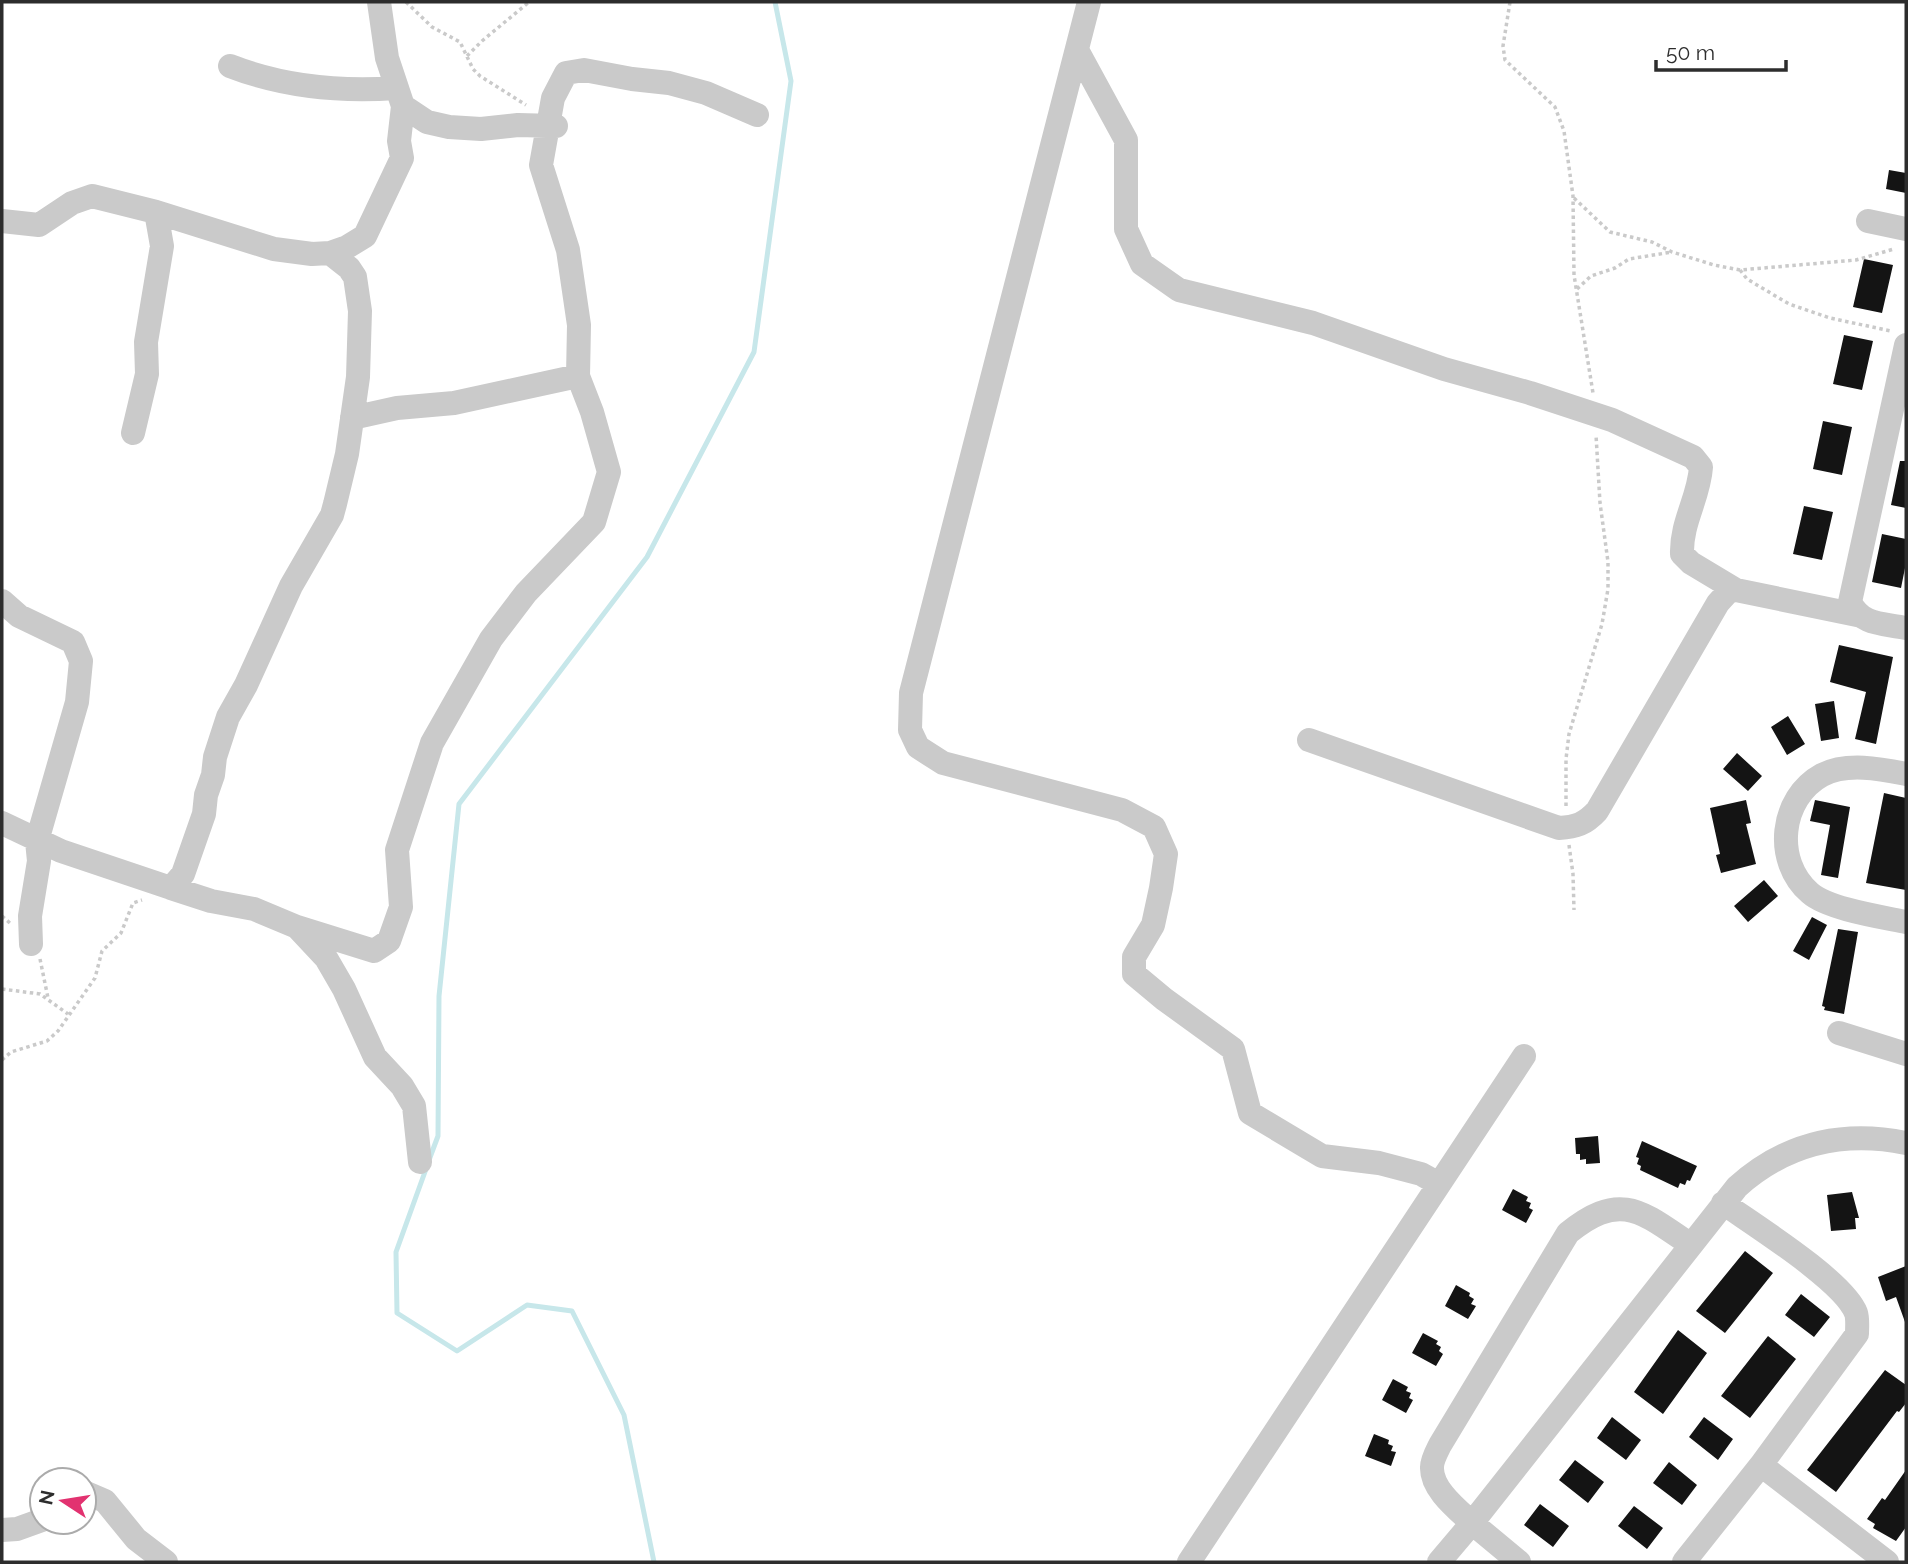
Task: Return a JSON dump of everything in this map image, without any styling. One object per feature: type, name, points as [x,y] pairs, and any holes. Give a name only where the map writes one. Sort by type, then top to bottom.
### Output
[{"type":"street","points":[[2,221],[38,225],[72,202],[92,196],[156,212],[275,249],[312,254],[330,253],[347,247],[365,236],[402,158],[399,141],[400,97],[387,58],[379,2]]},
{"type":"street","points":[[1089,2],[911,693],[910,730],[918,747],[943,763],[1122,810],[1154,827],[1166,854],[1153,925],[1134,957],[1134,974],[1234,1049],[1250,1113],[1322,1156],[1379,1163],[1420,1174],[1439,1184]]},
{"type":"street","points":[[1077,50],[1126,140],[1126,229],[1142,264],[1179,290],[1312,323],[1444,369],[1595,414],[1693,457],[1701,467],[1700,481],[1682,535],[1682,554],[1691,563],[1736,590],[1906,628]]},
{"type":"street","points":[[230,66],[275,81],[363,90],[400,97],[427,122],[449,127],[481,129],[518,125],[552,126]]},
{"type":"street","points":[[2,823],[37,841],[170,888],[211,901],[254,909],[297,927],[374,951],[389,941],[401,908],[397,850],[432,743],[491,639],[526,593],[594,522],[609,472],[592,412],[578,376],[579,326],[568,250],[541,165],[552,126],[553,98],[566,73],[584,70],[694,89],[757,115]]},
{"type":"street","points":[[133,433],[147,374],[146,342],[162,246],[156,212]]},
{"type":"street","points":[[1868,221],[1901,239]]},
{"type":"street","points":[[170,888],[183,874],[200,826],[215,757],[228,717],[246,685],[291,586],[332,515],[347,454],[358,377],[360,312],[355,277],[360,239]]},
{"type":"street","points":[[330,253],[349,268],[355,277]]},
{"type":"street","points":[[1857,615],[1850,603],[1852,589],[1901,338]]},
{"type":"street","points":[[352,418],[397,408],[454,403],[578,376]]},
{"type":"street","points":[[1309,740],[1559,828],[1576,827],[1588,821],[1597,811],[1718,603],[1729,591],[1736,590]]},
{"type":"street","points":[[2,601],[19,616],[73,642],[81,661],[77,702],[37,841],[39,861],[30,916],[31,944]]},
{"type":"street","points":[[1906,774],[1857,767],[1824,774],[1800,792],[1788,818],[1785,837],[1789,860],[1797,879],[1812,895],[1869,915],[1906,922]]},
{"type":"street","points":[[297,927],[326,958],[344,989],[375,1057],[402,1086],[414,1106],[420,1162]]},
{"type":"street","points":[[1839,1033],[1906,1054]]},
{"type":"street","points":[[1189,1562],[1524,1056]]},
{"type":"street","points":[[1439,1562],[1723,1203],[1751,1175],[1788,1153],[1815,1143],[1849,1137],[1906,1143]]},
{"type":"street","points":[[1684,1562],[1761,1465],[1857,1334],[1857,1314],[1845,1294],[1723,1203]]},
{"type":"street","points":[[1519,1562],[1447,1500],[1434,1480],[1431,1465],[1440,1445],[1568,1233],[1585,1219],[1602,1211],[1621,1208],[1639,1212],[1690,1245]]},
{"type":"street","points":[[1761,1465],[1887,1562]]},
{"type":"street","points":[[98,1498],[105,1501],[136,1539],[166,1562]]},
{"type":"street","points":[[2,1530],[28,1525]]},
{"type":"path","points":[[406,2],[432,27],[460,43],[480,76],[527,105]]},
{"type":"path","points":[[467,56],[529,2]]},
{"type":"path","points":[[1510,2],[1503,46],[1505,60],[1547,98],[1560,117],[1573,196],[1573,261],[1589,360],[1598,479],[1608,562],[1608,589],[1602,624],[1569,734],[1566,759],[1566,828],[1573,874],[1574,909]]},
{"type":"path","points":[[1573,196],[1610,232],[1652,242],[1672,252],[1714,265],[1740,270],[1856,260],[1901,239]]},
{"type":"path","points":[[1577,289],[1591,276],[1609,271],[1629,259],[1672,252]]},
{"type":"path","points":[[1740,270],[1747,279],[1789,304],[1901,338]]},
{"type":"path","points":[[2,1060],[11,1052],[47,1041],[58,1031],[95,978],[102,951],[121,933],[133,903],[170,888]]},
{"type":"path","points":[[2,989],[40,995],[68,1014]]},
{"type":"building","points":[[1889,170],[1906,173],[1906,193],[1886,189]]},
{"type":"building","points":[[1864,259],[1893,265],[1882,313],[1853,307]]},
{"type":"building","points":[[1844,335],[1873,341],[1862,390],[1833,384]]},
{"type":"building","points":[[1823,421],[1852,427],[1842,475],[1813,469]]},
{"type":"building","points":[[1900,461],[1906,461],[1906,508],[1891,505]]},
{"type":"building","points":[[1804,506],[1833,512],[1822,560],[1793,554]]},
{"type":"building","points":[[1882,534],[1906,539],[1906,563],[1901,588],[1872,582]]},
{"type":"building","points":[[1839,645],[1893,657],[1876,744],[1855,739],[1866,692],[1830,682]]},
{"type":"building","points":[[1834,701],[1839,738],[1821,741],[1815,704]]},
{"type":"building","points":[[1788,716],[1805,744],[1787,755],[1771,727]]},
{"type":"building","points":[[1737,753],[1762,776],[1748,791],[1723,769]]},
{"type":"building","points":[[1884,793],[1906,798],[1906,890],[1866,883]]},
{"type":"building","points":[[1746,800],[1751,823],[1746,824],[1756,864],[1721,873],[1716,855],[1720,854],[1710,808]]},
{"type":"building","points":[[1815,800],[1850,807],[1838,878],[1821,875],[1830,825],[1810,821]]},
{"type":"building","points":[[1764,880],[1778,896],[1748,922],[1734,906]]},
{"type":"building","points":[[1812,917],[1827,925],[1809,960],[1793,951]]},
{"type":"building","points":[[1838,929],[1858,932],[1844,1014],[1824,1010],[1825,1007],[1822,1006]]},
{"type":"building","points":[[1598,1136],[1600,1163],[1586,1164],[1586,1159],[1580,1160],[1580,1154],[1576,1154],[1575,1138]]},
{"type":"building","points":[[1642,1141],[1697,1166],[1690,1181],[1687,1180],[1685,1185],[1680,1183],[1678,1188],[1640,1170],[1641,1166],[1637,1164],[1639,1158],[1636,1157]]},
{"type":"building","points":[[1513,1189],[1528,1197],[1526,1201],[1531,1203],[1529,1208],[1533,1210],[1526,1223],[1502,1210]]},
{"type":"building","points":[[1852,1192],[1859,1218],[1855,1218],[1856,1229],[1831,1231],[1827,1195]]},
{"type":"building","points":[[1745,1251],[1773,1273],[1725,1333],[1696,1311]]},
{"type":"building","points":[[1906,1266],[1905,1322],[1896,1297],[1886,1301],[1878,1277]]},
{"type":"building","points":[[1456,1285],[1470,1293],[1469,1296],[1474,1299],[1471,1304],[1476,1306],[1468,1319],[1445,1306]]},
{"type":"building","points":[[1801,1294],[1830,1317],[1814,1337],[1785,1315]]},
{"type":"building","points":[[1678,1330],[1707,1353],[1663,1414],[1634,1392]]},
{"type":"building","points":[[1423,1333],[1438,1341],[1436,1344],[1441,1347],[1439,1351],[1443,1354],[1436,1366],[1412,1353]]},
{"type":"building","points":[[1768,1336],[1796,1359],[1750,1418],[1721,1396]]},
{"type":"building","points":[[1885,1370],[1906,1385],[1906,1403],[1897,1411],[1836,1492],[1807,1470]]},
{"type":"building","points":[[1393,1379],[1408,1387],[1406,1391],[1411,1393],[1409,1398],[1413,1400],[1406,1413],[1382,1400]]},
{"type":"building","points":[[1612,1417],[1641,1440],[1626,1460],[1597,1438]]},
{"type":"building","points":[[1704,1417],[1733,1439],[1718,1460],[1689,1437]]},
{"type":"building","points":[[1374,1434],[1389,1440],[1388,1444],[1393,1446],[1391,1451],[1396,1452],[1391,1466],[1365,1456]]},
{"type":"building","points":[[1575,1460],[1604,1482],[1588,1503],[1559,1480]]},
{"type":"building","points":[[1669,1462],[1697,1485],[1682,1505],[1653,1483]]},
{"type":"building","points":[[1906,1470],[1906,1527],[1896,1541],[1873,1528],[1875,1524],[1867,1519],[1882,1498],[1885,1500]]},
{"type":"building","points":[[1540,1504],[1569,1526],[1553,1547],[1524,1525]]},
{"type":"building","points":[[1634,1506],[1663,1528],[1647,1549],[1618,1526]]},
{"type":"waterway","points":[[429,1160],[438,1136],[439,996],[459,804],[647,557],[754,352],[791,81],[775,2]]},
{"type":"waterway","points":[[426,1169],[396,1252],[397,1313],[457,1351],[527,1305],[572,1311],[624,1415],[654,1562]]}]
